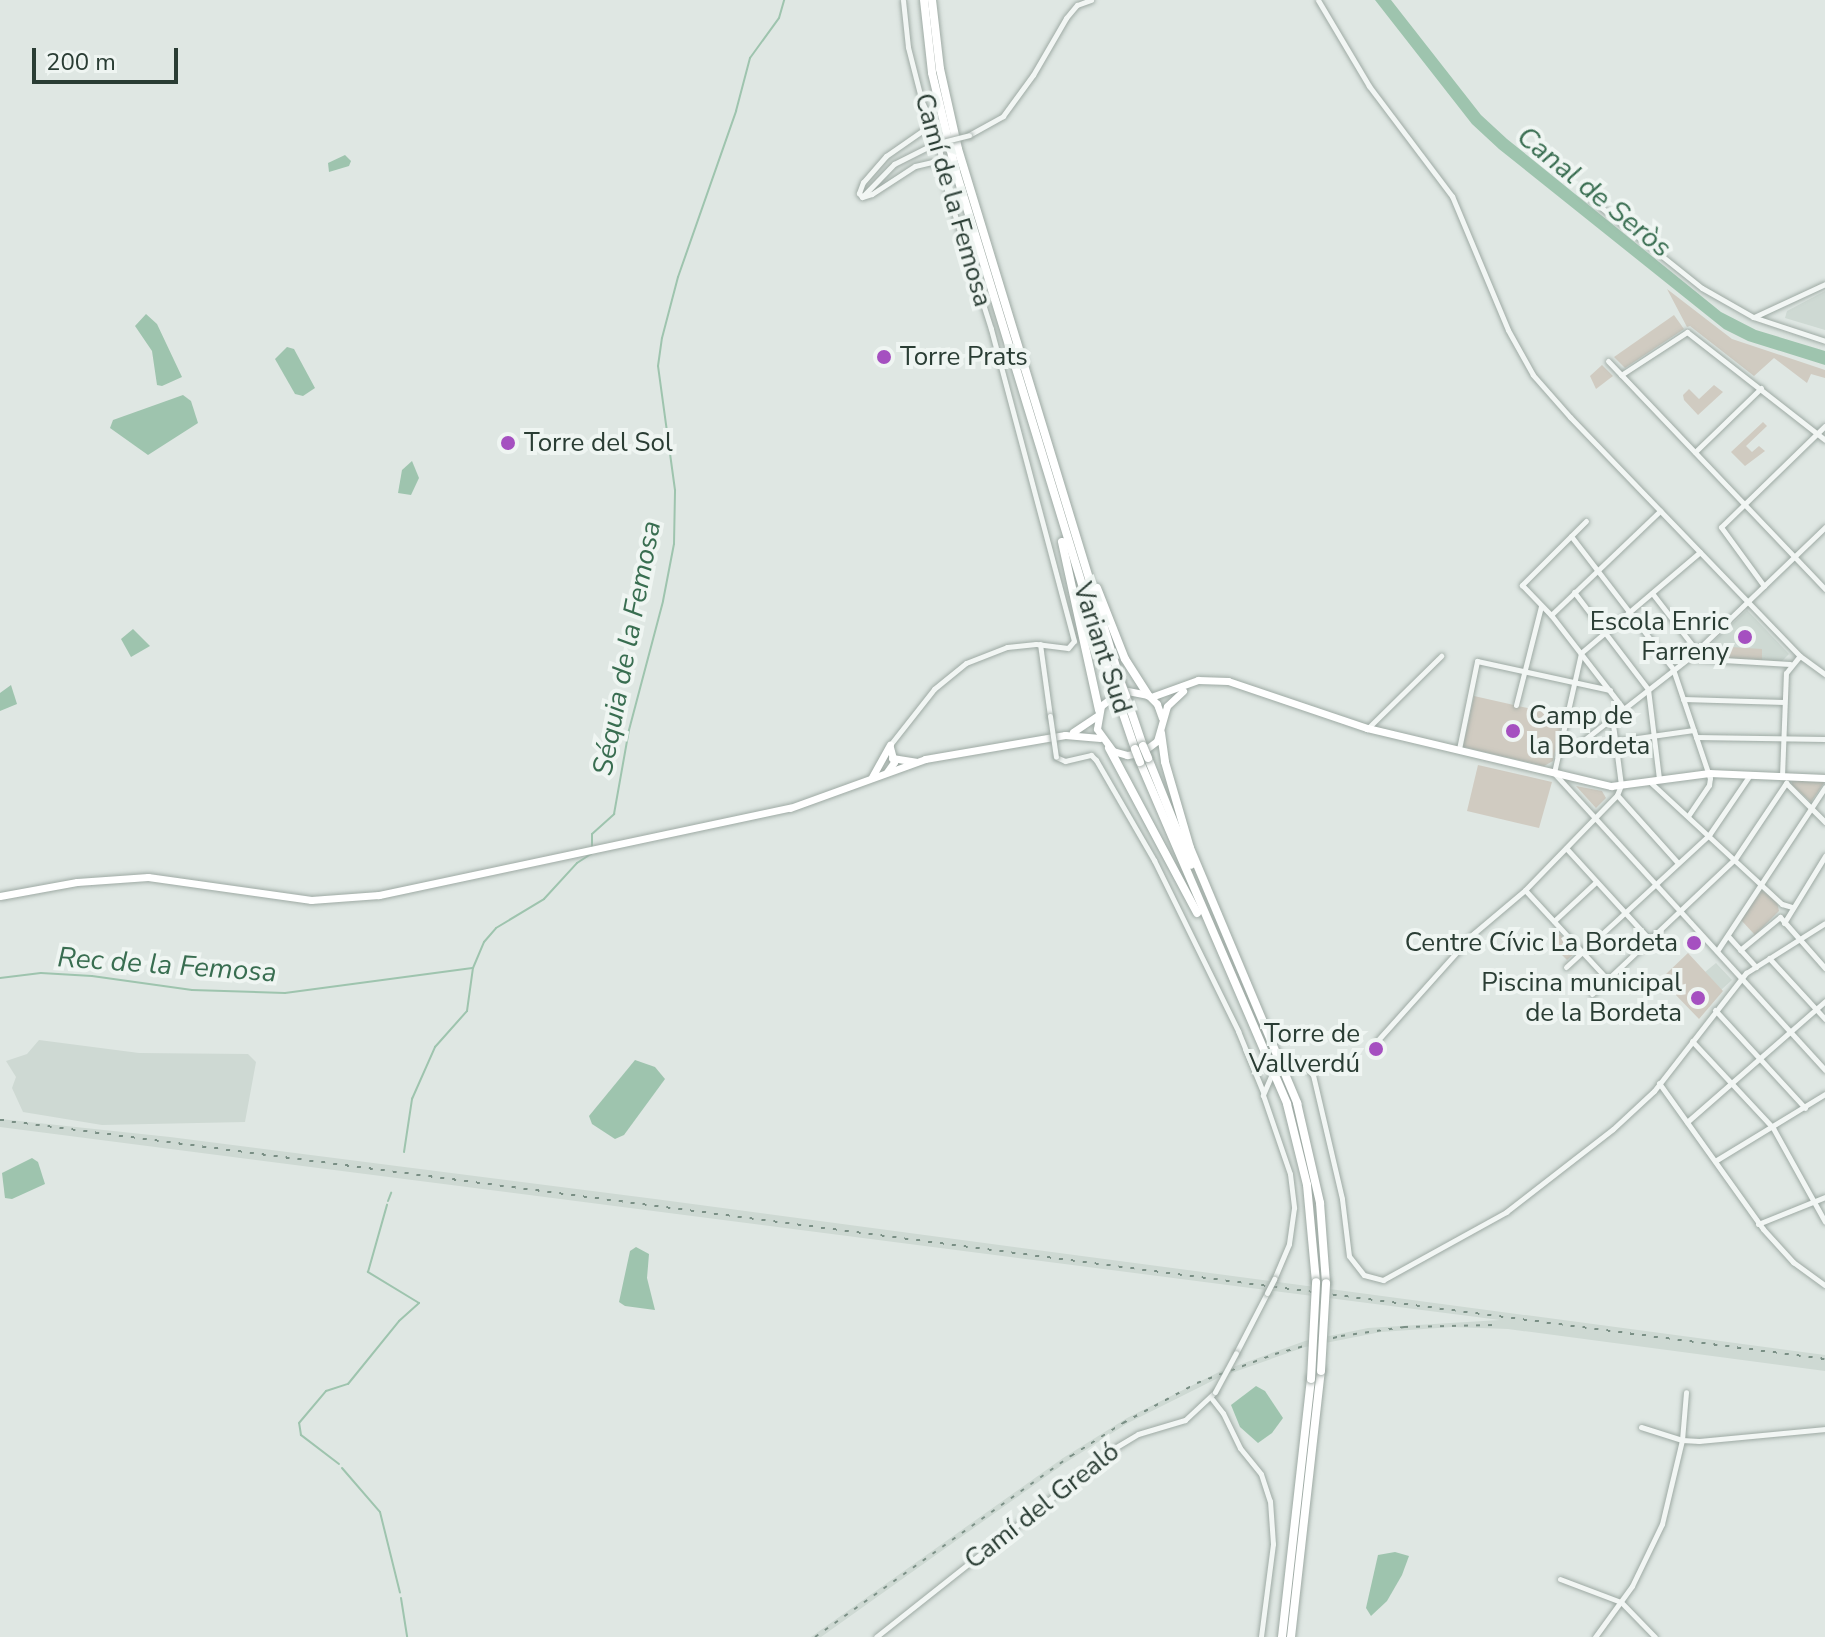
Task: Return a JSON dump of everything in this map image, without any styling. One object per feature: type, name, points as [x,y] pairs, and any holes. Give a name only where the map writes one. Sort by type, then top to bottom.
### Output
[{"type":"highway","name":"Variant Sud","points":[[924,0],[932,73],[945,133],[1030,418],[1139,748],[1232,953]]},
{"type":"highway","points":[[932,0],[940,69],[953,131],[1051,458],[1056,462],[1118,644],[1150,696]]},
{"type":"highway","points":[[1030,418],[1029,426],[1078,601],[1098,713]]},
{"type":"highway","name":"Variant Sud","points":[[1051,458],[1117,684]]},
{"type":"highway","points":[[1161,733],[1183,826],[1232,953],[1283,1064],[1305,1129],[1321,1212],[1321,1371],[1294,1637]]},
{"type":"highway","points":[[1109,748],[1127,777],[1265,1045]]},
{"type":"highway","name":"Variant Sud","points":[[1144,760],[1187,877],[1265,1045],[1287,1104],[1302,1159],[1321,1282]]},
{"type":"highway","points":[[1282,1637],[1321,1282]]},
{"type":"main road","points":[[1098,713],[1100,738],[1109,748],[1122,755],[1136,755],[1150,749],[1161,733],[1162,718],[1178,694],[1205,680]]},
{"type":"main road","points":[[0,896],[77,882],[148,877],[311,900],[348,899],[470,878],[586,849],[790,808],[916,762],[1065,735],[1084,728],[1107,699],[1122,690],[1150,696],[1205,680],[1232,683],[1364,727],[1554,773],[1621,785],[1709,773],[1825,778]]},
{"type":"main road","points":[[1178,694],[1202,685],[1232,683]]},
{"type":"main road","points":[[1150,696],[1162,718]]},
{"type":"main road","points":[[1065,735],[1100,738]]},
{"type":"main road","points":[[890,745],[890,771]]},
{"type":"main road","points":[[870,779],[890,745]]},
{"type":"main road","points":[[892,758],[916,762]]},
{"type":"main road","points":[[882,761],[890,771]]},
{"type":"street","name":"Camí de la Femosa","points":[[890,745],[948,674],[994,650],[1040,644],[1071,648],[1073,634],[1010,393],[953,211],[937,134],[908,47],[903,0]]},
{"type":"street","points":[[862,197],[894,164],[934,144],[969,135],[1003,116],[1033,75],[1076,3],[1091,0]]},
{"type":"street","points":[[1318,0],[1369,86],[1452,196],[1522,358],[1544,388],[1800,656],[1825,674]]},
{"type":"street","points":[[862,197],[860,188],[872,170],[895,148],[932,124]]},
{"type":"street","points":[[862,197],[915,166],[932,162],[942,167]]},
{"type":"street","points":[[1583,193],[1699,286],[1753,317],[1825,341]]},
{"type":"street","points":[[1753,317],[1775,310],[1825,284]]},
{"type":"street","points":[[1775,310],[1772,321],[1778,327]]},
{"type":"street","points":[[1621,375],[1687,332],[1825,440]]},
{"type":"street","points":[[1608,361],[1825,589]]},
{"type":"street","points":[[1695,452],[1761,388]]},
{"type":"street","points":[[1764,586],[1721,527],[1825,426]]},
{"type":"street","points":[[1551,615],[1660,511]]},
{"type":"street","points":[[1586,521],[1522,585],[1551,615],[1623,708]]},
{"type":"street","points":[[1575,747],[1697,651],[1825,527]]},
{"type":"street","points":[[1571,536],[1673,669],[1709,773],[1709,785],[1688,816]]},
{"type":"street","points":[[1700,552],[1581,653],[1554,773],[1825,1070]]},
{"type":"street","points":[[1574,592],[1648,689],[1659,779]]},
{"type":"street","points":[[1652,593],[1697,651]]},
{"type":"street","points":[[1516,705],[1541,605]]},
{"type":"street","points":[[1040,644],[1056,757],[1065,761],[1091,755],[1096,760],[1161,873],[1238,1031],[1283,1150],[1293,1199],[1289,1244],[1214,1396],[1240,1448],[1264,1479],[1272,1506],[1273,1544],[1261,1637]]},
{"type":"street","points":[[1364,727],[1441,656]]},
{"type":"street","points":[[1689,658],[1707,662],[1790,664],[1800,656]]},
{"type":"street","points":[[1459,750],[1477,661],[1610,690]]},
{"type":"street","points":[[1592,994],[1735,859],[1785,778],[1782,738],[1790,664]]},
{"type":"street","points":[[1683,699],[1784,702]]},
{"type":"street","points":[[1377,1041],[1473,934],[1525,890],[1617,795],[1621,785],[1612,717]]},
{"type":"street","points":[[1560,749],[1695,733],[1825,739]]},
{"type":"street","points":[[1566,967],[1709,835],[1751,774]]},
{"type":"street","points":[[1568,788],[1572,777]]},
{"type":"street","points":[[1785,778],[1825,822]]},
{"type":"street","points":[[1649,781],[1782,904],[1792,907]]},
{"type":"street","points":[[1717,951],[1825,787]]},
{"type":"street","points":[[1617,795],[1678,863]]},
{"type":"street","points":[[1566,848],[1650,940]]},
{"type":"street","points":[[1784,923],[1825,856]]},
{"type":"street","points":[[1554,921],[1596,882]]},
{"type":"street","points":[[1525,890],[1607,979]]},
{"type":"street","points":[[1740,950],[1780,917],[1782,904]]},
{"type":"street","points":[[1780,917],[1825,968]]},
{"type":"street","points":[[1290,1065],[1302,1063],[1313,1075],[1342,1199],[1349,1256],[1364,1275],[1383,1280],[1506,1212],[1613,1129],[1658,1083],[1741,979],[1825,923]]},
{"type":"street","points":[[1728,936],[1756,967]]},
{"type":"street","points":[[1769,958],[1825,1019]]},
{"type":"street","points":[[1687,1122],[1733,1085],[1825,1001]]},
{"type":"street","points":[[1715,1010],[1805,1108]]},
{"type":"street","points":[[1692,1041],[1773,1128],[1811,1202],[1825,1222]]},
{"type":"street","points":[[1263,1092],[1271,1076]]},
{"type":"street","points":[[1658,1083],[1758,1224],[1787,1256],[1825,1285]]},
{"type":"street","points":[[1715,1161],[1825,1094]]},
{"type":"street","points":[[1758,1224],[1825,1197]]},
{"type":"street","points":[[1595,1637],[1621,1602],[1662,1524],[1682,1440],[1686,1392]]},
{"type":"street","name":"Camí del Grealó","points":[[876,1637],[1113,1449],[1138,1434],[1185,1420],[1214,1396]]},
{"type":"street","points":[[1641,1427],[1682,1440],[1825,1429]]},
{"type":"street","points":[[1560,1579],[1621,1602],[1655,1637]]},
{"type":"shaded area","points":[[1375,0],[1391,0],[1481,115],[1507,139],[1721,312],[1756,330],[1825,351],[1825,365],[1748,341],[1724,329],[1499,149],[1472,124]]},
{"type":"shaded area","points":[[345,155],[351,161],[349,166],[329,172],[328,163]]},
{"type":"shaded area","points":[[1667,289],[1732,339],[1825,370],[1825,378],[1811,374],[1807,383],[1774,358],[1754,376],[1690,326],[1687,327]]},
{"type":"shaded area","points":[[1825,291],[1825,330],[1785,318],[1787,311]]},
{"type":"shaded area","points":[[146,314],[157,324],[182,377],[162,386],[157,385],[152,351],[135,326]]},
{"type":"shaded area","points":[[1674,315],[1684,329],[1625,368],[1614,357]]},
{"type":"shaded area","points":[[287,347],[294,349],[315,388],[303,396],[295,394],[275,359]]},
{"type":"shaded area","points":[[1602,365],[1613,376],[1596,389],[1590,376]]},
{"type":"shaded area","points":[[1714,385],[1723,392],[1698,415],[1683,395],[1689,389],[1699,399]]},
{"type":"shaded area","points":[[183,395],[191,401],[198,423],[148,455],[110,428],[113,420]]},
{"type":"shaded area","points":[[1763,422],[1767,426],[1746,446],[1752,452],[1759,446],[1765,451],[1745,466],[1731,452]]},
{"type":"shaded area","points":[[412,461],[419,478],[411,495],[398,493],[402,470]]},
{"type":"shaded area","name":"Escola Enric Farreny","points":[[1747,610],[1789,654],[1782,661],[1709,659],[1702,652]]},
{"type":"shaded area","points":[[133,629],[150,646],[131,657],[121,639]]},
{"type":"shaded area","points":[[1715,646],[1762,649],[1762,660],[1714,658]]},
{"type":"shaded area","points":[[11,685],[17,704],[0,711],[0,693]]},
{"type":"shaded area","name":"Camp de la Bordeta","points":[[1474,696],[1563,716],[1553,761],[1544,766],[1463,747]]},
{"type":"shaded area","points":[[1478,765],[1552,782],[1539,828],[1467,811]]},
{"type":"shaded area","points":[[1792,779],[1824,783],[1811,802],[1792,785]]},
{"type":"shaded area","points":[[1576,786],[1602,791],[1606,798],[1596,808]]},
{"type":"shaded area","points":[[1762,890],[1777,902],[1779,911],[1755,935],[1741,920]]},
{"type":"shaded area","points":[[1560,934],[1576,952],[1567,960],[1550,943]]},
{"type":"shaded area","name":"Piscina municipal de la Bordeta","points":[[1688,953],[1723,991],[1699,1019],[1672,991],[1677,986],[1666,974]]},
{"type":"shaded area","points":[[1716,963],[1732,980],[1721,990],[1705,972]]},
{"type":"shaded area","points":[[39,1040],[139,1053],[248,1054],[256,1062],[245,1122],[102,1125],[23,1112],[12,1088],[16,1077],[6,1061],[27,1054]]},
{"type":"shaded area","points":[[635,1060],[655,1067],[665,1079],[624,1135],[615,1139],[592,1124],[589,1116]]},
{"type":"shaded area","points":[[0,1119],[170,1137],[655,1199],[1825,1355],[1825,1371],[1508,1329],[1452,1327],[1381,1332],[1305,1347],[1220,1377],[1128,1423],[1065,1463],[821,1637],[811,1637],[1063,1458],[1127,1418],[1219,1372],[1305,1341],[1368,1328],[1500,1320],[0,1127]]},
{"type":"shaded area","points":[[32,1158],[38,1162],[45,1184],[12,1199],[5,1198],[2,1173]]},
{"type":"shaded area","points":[[636,1247],[649,1254],[647,1278],[655,1310],[625,1306],[619,1302],[630,1251]]},
{"type":"shaded area","points":[[1256,1386],[1265,1391],[1283,1418],[1272,1433],[1258,1443],[1240,1427],[1231,1405]]},
{"type":"shaded area","points":[[1395,1552],[1409,1556],[1402,1575],[1387,1601],[1371,1616],[1366,1608],[1378,1555]]},
{"type":"waterway","name":"Séquia de la Femosa","points":[[592,847],[592,834],[614,814],[629,730],[663,601],[674,544],[675,490],[658,366],[662,338],[678,277],[736,111],[750,58],[779,18],[784,0]]},
{"type":"waterway","name":"Séquia de la Femosa","points":[[404,1152],[412,1099],[435,1047],[467,1011],[473,968],[484,942],[496,928],[544,899],[577,863],[591,854]]},
{"type":"waterway","name":"Rec de la Femosa","points":[[0,978],[41,973],[92,976],[192,990],[285,993],[472,968]]},
{"type":"waterway","name":"Séquia de la Femosa","points":[[388,1201],[391,1193]]},
{"type":"waterway","name":"Séquia de la Femosa","points":[[339,1464],[301,1435],[299,1423],[326,1391],[348,1384],[399,1321],[419,1303],[368,1272],[387,1205]]},
{"type":"waterway","name":"Séquia de la Femosa","points":[[342,1468],[380,1512],[400,1593]]},
{"type":"waterway","name":"Séquia de la Femosa","points":[[401,1598],[407,1637]]},
{"type":"railway","points":[[0,1120],[1825,1359]]},
{"type":"railway","points":[[815,1637],[1071,1456],[1123,1423],[1197,1383],[1275,1354],[1341,1336],[1404,1327],[1493,1325]]},
{"type":"place","name":"Torre Prats","points":[[884,357]]},
{"type":"place","name":"Torre del Sol","points":[[508,443]]},
{"type":"place","name":"Escola Enric Farreny","points":[[1745,637]]},
{"type":"place","name":"Camp de la Bordeta","points":[[1513,731]]},
{"type":"place","name":"Centre Cívic La Bordeta","points":[[1694,943]]},
{"type":"place","name":"Piscina municipal de la Bordeta","points":[[1698,998]]},
{"type":"place","name":"Torre de Vallverdú","points":[[1376,1049]]},
{"type":"water label","name":"Canal de Seròs","points":[[1594,192]]}]
